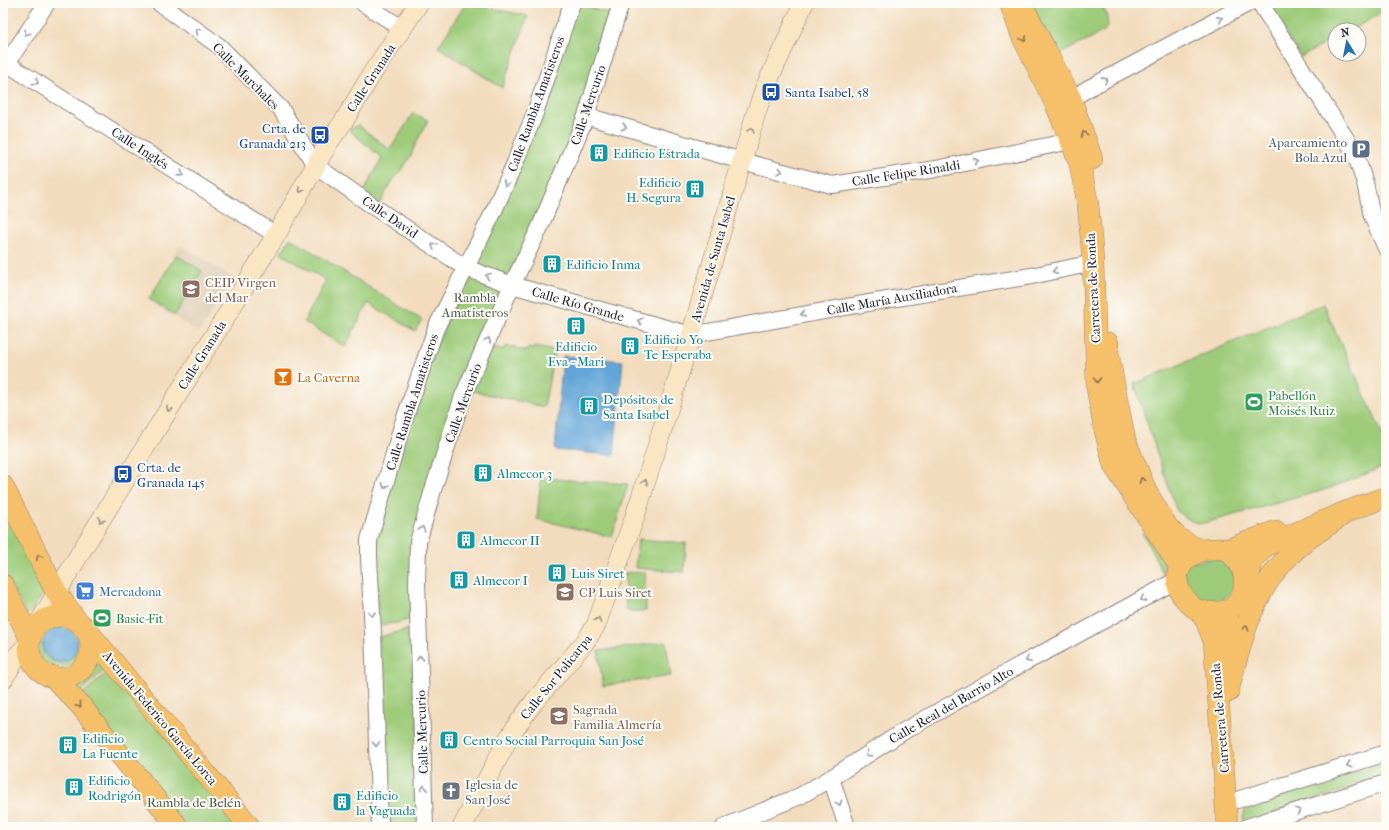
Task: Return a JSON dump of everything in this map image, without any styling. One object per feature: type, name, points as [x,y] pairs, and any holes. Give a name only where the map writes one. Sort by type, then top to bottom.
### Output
[{"type":"main road","name":"Calle Granada","points":[[5,674],[33,635],[56,592],[276,235],[315,165],[373,72],[419,3]]},
{"type":"main road","name":"Avenida de Santa Isabel","points":[[634,519],[691,335],[756,113],[764,90],[804,3]]},
{"type":"main road","name":"Carretera de Ronda","points":[[1010,3],[1022,36],[1056,105],[1079,161],[1088,204],[1093,263],[1097,388],[1104,427],[1114,466],[1178,573]]},
{"type":"main road","name":"Carretera de Ronda","points":[[1021,3],[1071,99],[1096,171],[1102,211],[1107,267],[1108,353],[1125,440],[1147,493],[1168,528],[1178,538],[1201,551]]},
{"type":"main road","name":"Avenida Federico García Lorca","points":[[3,486],[56,592],[250,827]]},
{"type":"main road","points":[[1386,486],[1226,550],[1213,549],[1201,551],[1186,561],[1178,573],[1179,591],[1191,606],[1200,611],[1212,612],[1228,610],[1236,604],[1242,595],[1254,559],[1265,546],[1348,511],[1386,497]]},
{"type":"main road","points":[[1228,692],[1238,650],[1248,619],[1259,595],[1274,572],[1298,548],[1348,511]]},
{"type":"main road","name":"Calle Sor Policarpa","points":[[462,827],[518,724],[534,702],[592,633],[634,519]]},
{"type":"main road","points":[[1226,550],[1241,564],[1245,585]]},
{"type":"main road","points":[[3,585],[33,635]]},
{"type":"main road","name":"Carretera de Ronda","points":[[1228,610],[1228,692],[1236,752],[1237,827]]},
{"type":"main road","name":"Carretera de Ronda","points":[[1200,611],[1207,623],[1214,642],[1227,827]]},
{"type":"main road","points":[[56,616],[68,616],[81,624],[90,637],[90,656],[86,664],[80,671],[61,678],[42,672],[34,664],[30,653],[33,635],[46,619],[56,616]]},
{"type":"main road","points":[[52,676],[81,706],[178,827]]},
{"type":"street","points":[[5,62],[47,3]]},
{"type":"street","name":"Calle Marchales","points":[[159,3],[218,46],[280,109],[315,165]]},
{"type":"street","points":[[363,3],[403,29]]},
{"type":"street","name":"Calle Rambla Amatisteros","points":[[380,827],[369,540],[402,426],[434,335],[515,163],[535,113],[572,3]]},
{"type":"street","name":"Calle Mercurio","points":[[425,827],[417,584],[418,542],[463,396],[512,285],[540,227],[586,116],[621,3]]},
{"type":"street","points":[[1071,99],[1249,3]]},
{"type":"street","points":[[1260,3],[1355,153],[1365,183],[1372,216],[1386,248]]},
{"type":"street","name":"Calle Inglés","points":[[5,62],[276,235]]},
{"type":"street","name":"Calle Felipe Rinaldi","points":[[586,116],[832,185],[936,169],[1071,141]]},
{"type":"street","name":"Calle David","points":[[315,165],[374,207],[466,268]]},
{"type":"street","name":"Calle María Auxiliadora","points":[[691,335],[874,302],[1031,276],[1093,263]]},
{"type":"street","name":"Calle Río Grande","points":[[466,268],[512,285],[691,335]]},
{"type":"street","name":"Calle Real del Barrio Alto","points":[[724,827],[800,796],[904,731],[1000,676],[1064,642],[1178,573]]},
{"type":"street","points":[[1237,800],[1386,753]]},
{"type":"street","points":[[831,778],[847,827]]},
{"type":"street","points":[[1247,827],[1386,782]]},
{"type":"shaded area","name":"CEIP Virgen del Mar","points":[[180,245],[234,278],[199,332],[148,301]]},
{"type":"green space","points":[[466,3],[528,16],[502,88],[438,47]]},
{"type":"green space","points":[[1027,3],[1101,3],[1108,20],[1104,31],[1057,56]]},
{"type":"green space","points":[[1271,3],[1386,3],[1386,11],[1366,22],[1327,22],[1327,42],[1301,57],[1267,5]]},
{"type":"green space","name":"Rambla Amatisteros","points":[[580,5],[611,14],[572,143],[509,276],[478,265],[475,262],[578,6]]},
{"type":"green space","points":[[413,113],[428,120],[411,156],[393,180],[378,206],[362,195],[382,158],[349,130],[358,125],[390,150]]},
{"type":"green space","points":[[290,238],[422,320],[415,331],[368,303],[345,347],[304,322],[326,280],[281,254]]},
{"type":"green space","points":[[176,255],[202,271],[175,315],[149,299]]},
{"type":"green space","name":"Rambla Amatisteros","points":[[469,276],[502,287],[502,291],[452,413],[410,619],[397,623],[379,625],[375,534],[437,343]]},
{"type":"green space","name":"Pabellón Moisés Ruiz","points":[[1323,304],[1386,442],[1386,466],[1328,489],[1201,524],[1184,517],[1176,509],[1134,384]]},
{"type":"green space","points":[[505,346],[516,347],[516,349],[527,351],[528,348],[534,349],[534,347],[555,351],[544,407],[469,390],[485,349],[504,349]]},
{"type":"green space","points":[[541,478],[628,484],[612,537],[537,519]]},
{"type":"green space","points":[[3,506],[46,590],[30,613],[26,613],[3,571]]},
{"type":"green space","points":[[1142,532],[1152,541],[1169,570],[1168,583]]},
{"type":"green space","points":[[638,539],[686,543],[684,572],[635,568]]},
{"type":"green space","points":[[1228,555],[1235,580],[1235,584],[1230,593],[1222,600],[1208,604],[1190,598],[1181,565]]},
{"type":"green space","points":[[645,572],[646,611],[626,611],[625,573]]},
{"type":"green space","points":[[63,622],[72,626],[78,632],[83,643],[82,652],[78,660],[62,668],[53,667],[45,662],[39,654],[37,648],[37,643],[41,633],[55,623]],"holes":[[[57,628],[68,629],[74,635],[77,642],[76,650],[73,657],[67,661],[59,663],[45,655],[42,647],[43,642],[52,630]]]},
{"type":"green space","points":[[406,630],[413,631],[423,827],[384,827],[379,638]]},
{"type":"green space","points":[[666,642],[671,676],[603,686],[598,651]]},
{"type":"green space","points":[[103,663],[109,666],[78,694],[75,687],[79,679],[90,668]]},
{"type":"green space","name":"Rambla de Belén","points":[[112,668],[241,827],[187,827],[80,696]]},
{"type":"green space","points":[[1386,762],[1386,777],[1245,822],[1243,817],[1246,808]]},
{"type":"water","name":"Depósitos de Santa Isabel","points":[[563,356],[623,361],[614,455],[555,450]]},
{"type":"water","points":[[63,628],[70,630],[75,635],[77,645],[75,655],[70,660],[57,662],[50,660],[45,655],[43,642],[45,635],[50,630]]},
{"type":"place","name":"Santa Isabel, 58","points":[[771,92]]},
{"type":"place","name":"Crta. de Granada 213","points":[[320,135]]},
{"type":"place","name":"Aparcamiento Bola Azul","points":[[1361,149]]},
{"type":"place","name":"Edificio Estrada","points":[[599,153]]},
{"type":"place","name":"Edificio H. Segura","points":[[695,189]]},
{"type":"place","name":"Edificio Inma","points":[[552,264]]},
{"type":"place","name":"CEIP Virgen del Mar","points":[[191,289]]},
{"type":"place","name":"Edificio Eva - Mari","points":[[576,326]]},
{"type":"place","name":"Edificio Yo Te Esperaba","points":[[630,346]]},
{"type":"place","name":"La Caverna","points":[[283,377]]},
{"type":"place","name":"Pabellón Moisés Ruiz","points":[[1254,402]]},
{"type":"place","name":"Depósitos de Santa Isabel","points":[[589,406]]},
{"type":"place","name":"Almecor 3","points":[[483,473]]},
{"type":"place","name":"Crta. de Granada 145","points":[[123,474]]},
{"type":"place","name":"Almecor II","points":[[466,540]]},
{"type":"place","name":"Luis Siret","points":[[557,573]]},
{"type":"place","name":"Almecor I","points":[[459,580]]},
{"type":"place","name":"Mercadona","points":[[85,591]]},
{"type":"place","name":"CP Luis Siret","points":[[565,592]]},
{"type":"place","name":"Basic-Fit","points":[[102,618]]},
{"type":"place","name":"Sagrada Familia Almería","points":[[559,716]]},
{"type":"place","name":"Centro Social Parroquia San José","points":[[449,740]]},
{"type":"place","name":"Edificio La Fuente","points":[[68,745]]},
{"type":"place","name":"Edificio Rodrigón","points":[[74,787]]},
{"type":"place","name":"Iglesia de San José","points":[[451,791]]},
{"type":"place","name":"Edificio la Vaguada","points":[[342,802]]}]
